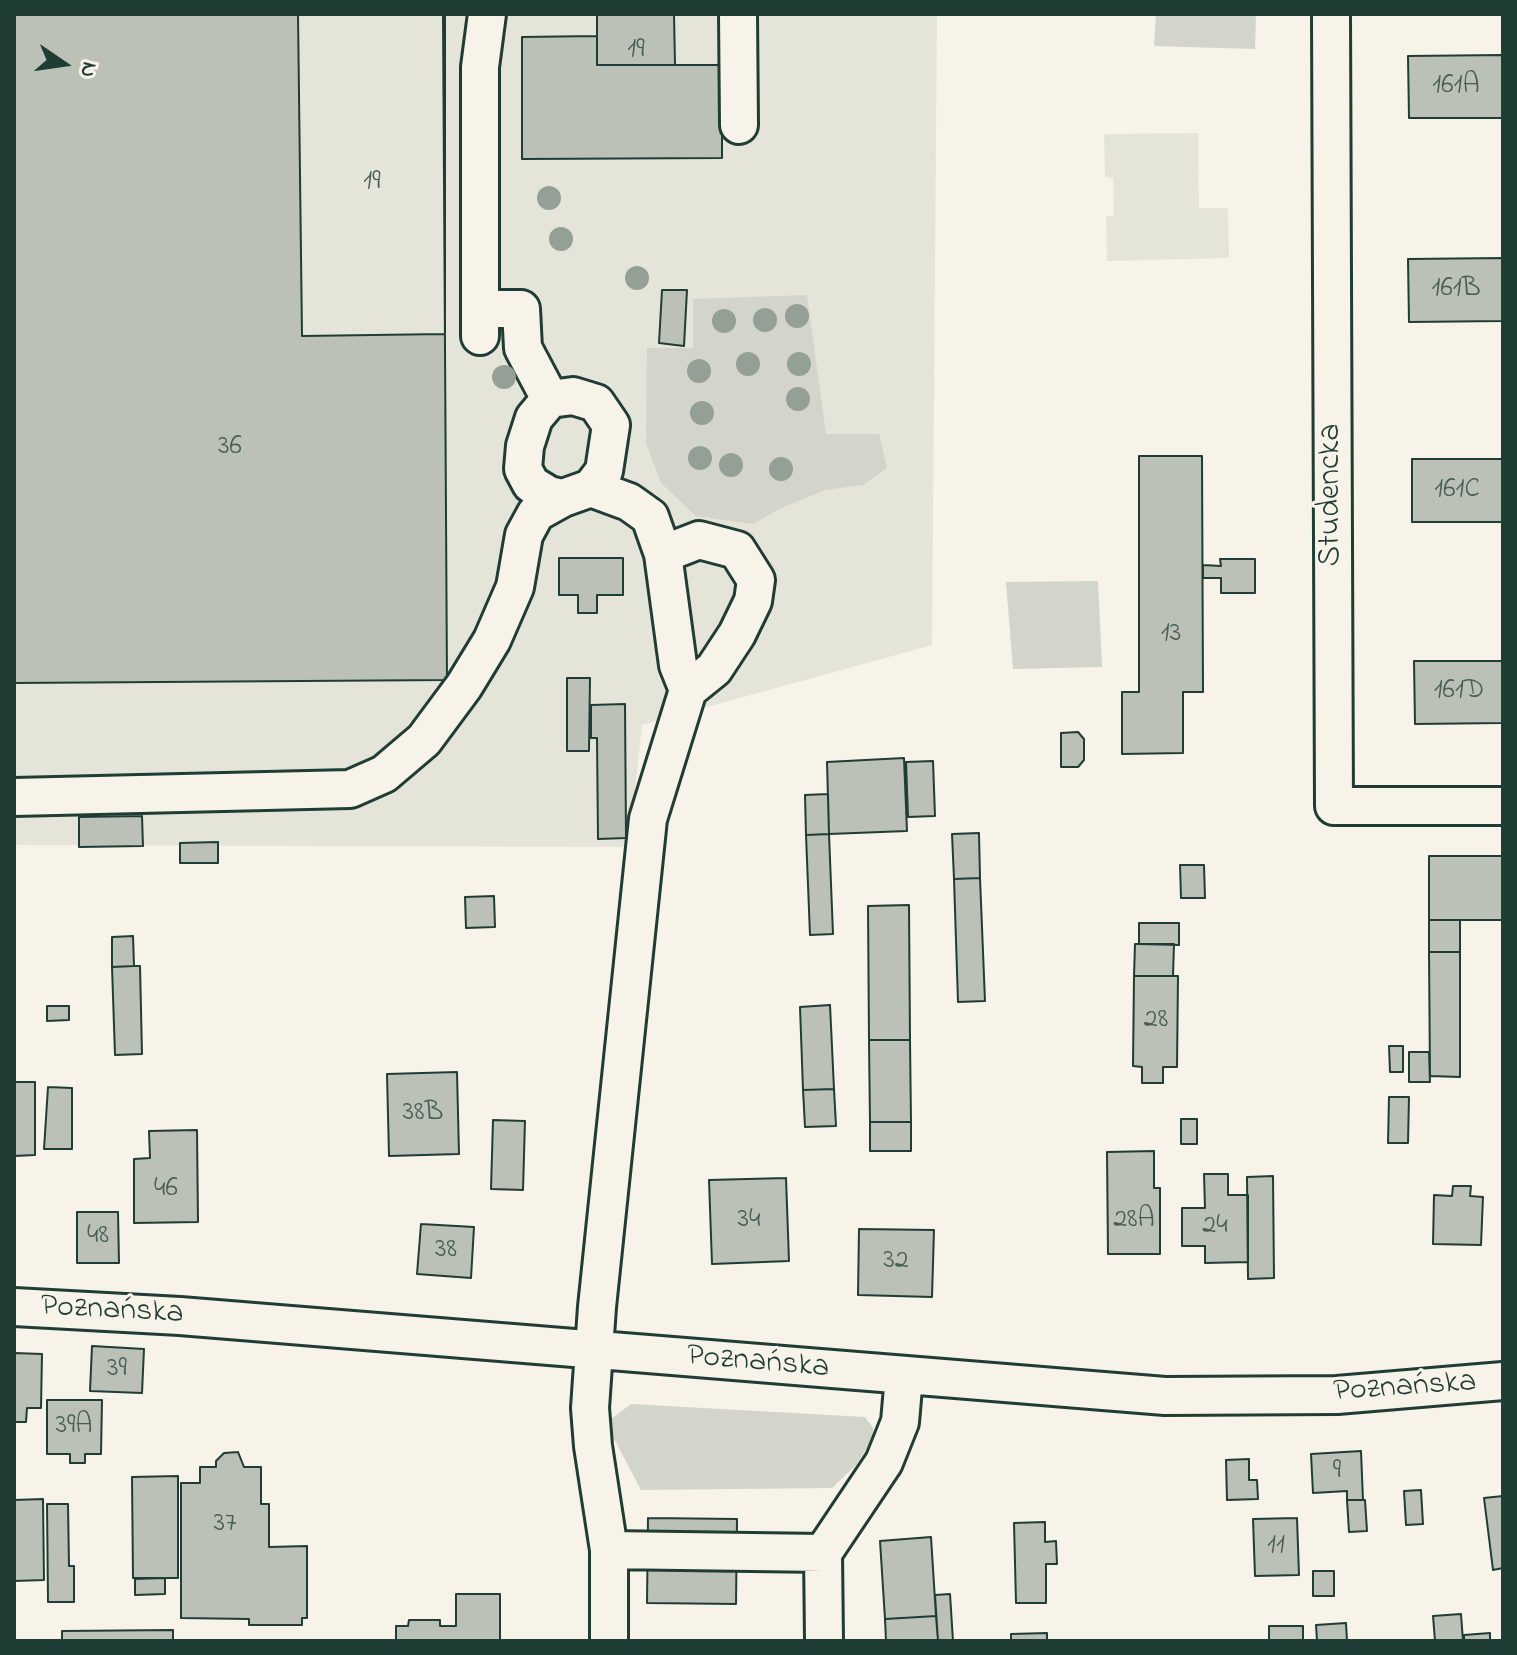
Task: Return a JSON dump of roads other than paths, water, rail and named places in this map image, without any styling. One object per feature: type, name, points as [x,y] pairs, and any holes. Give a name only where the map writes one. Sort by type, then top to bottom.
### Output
[{"type":"street","points":[[487,14],[480,67],[480,323],[521,309],[523,348],[550,399]]},
{"type":"street","points":[[738,14],[739,125]]},
{"type":"street","name":"Studencka","points":[[1331,14],[1334,806],[1503,806]]},
{"type":"street","points":[[14,797],[350,789],[384,774],[424,740],[464,686],[492,640],[515,587],[524,535],[536,513],[577,493],[604,471],[611,425],[596,403],[573,396],[550,399],[534,418],[525,446],[523,469],[531,484],[549,495],[577,493],[629,502],[650,517],[663,554],[678,665],[688,690]]},
{"type":"street","points":[[609,1641],[609,1550],[590,1408],[648,819],[688,690],[714,669],[737,634],[753,601],[756,580],[737,550],[699,540],[663,554]]},
{"type":"street","name":"Poznańska","points":[[14,1307],[194,1317],[1165,1396],[1260,1397],[1406,1390],[1503,1381]]},
{"type":"street","points":[[824,1641],[823,1553],[884,1462],[900,1422],[904,1376]]},
{"type":"street","points":[[609,1550],[823,1553]]}]
